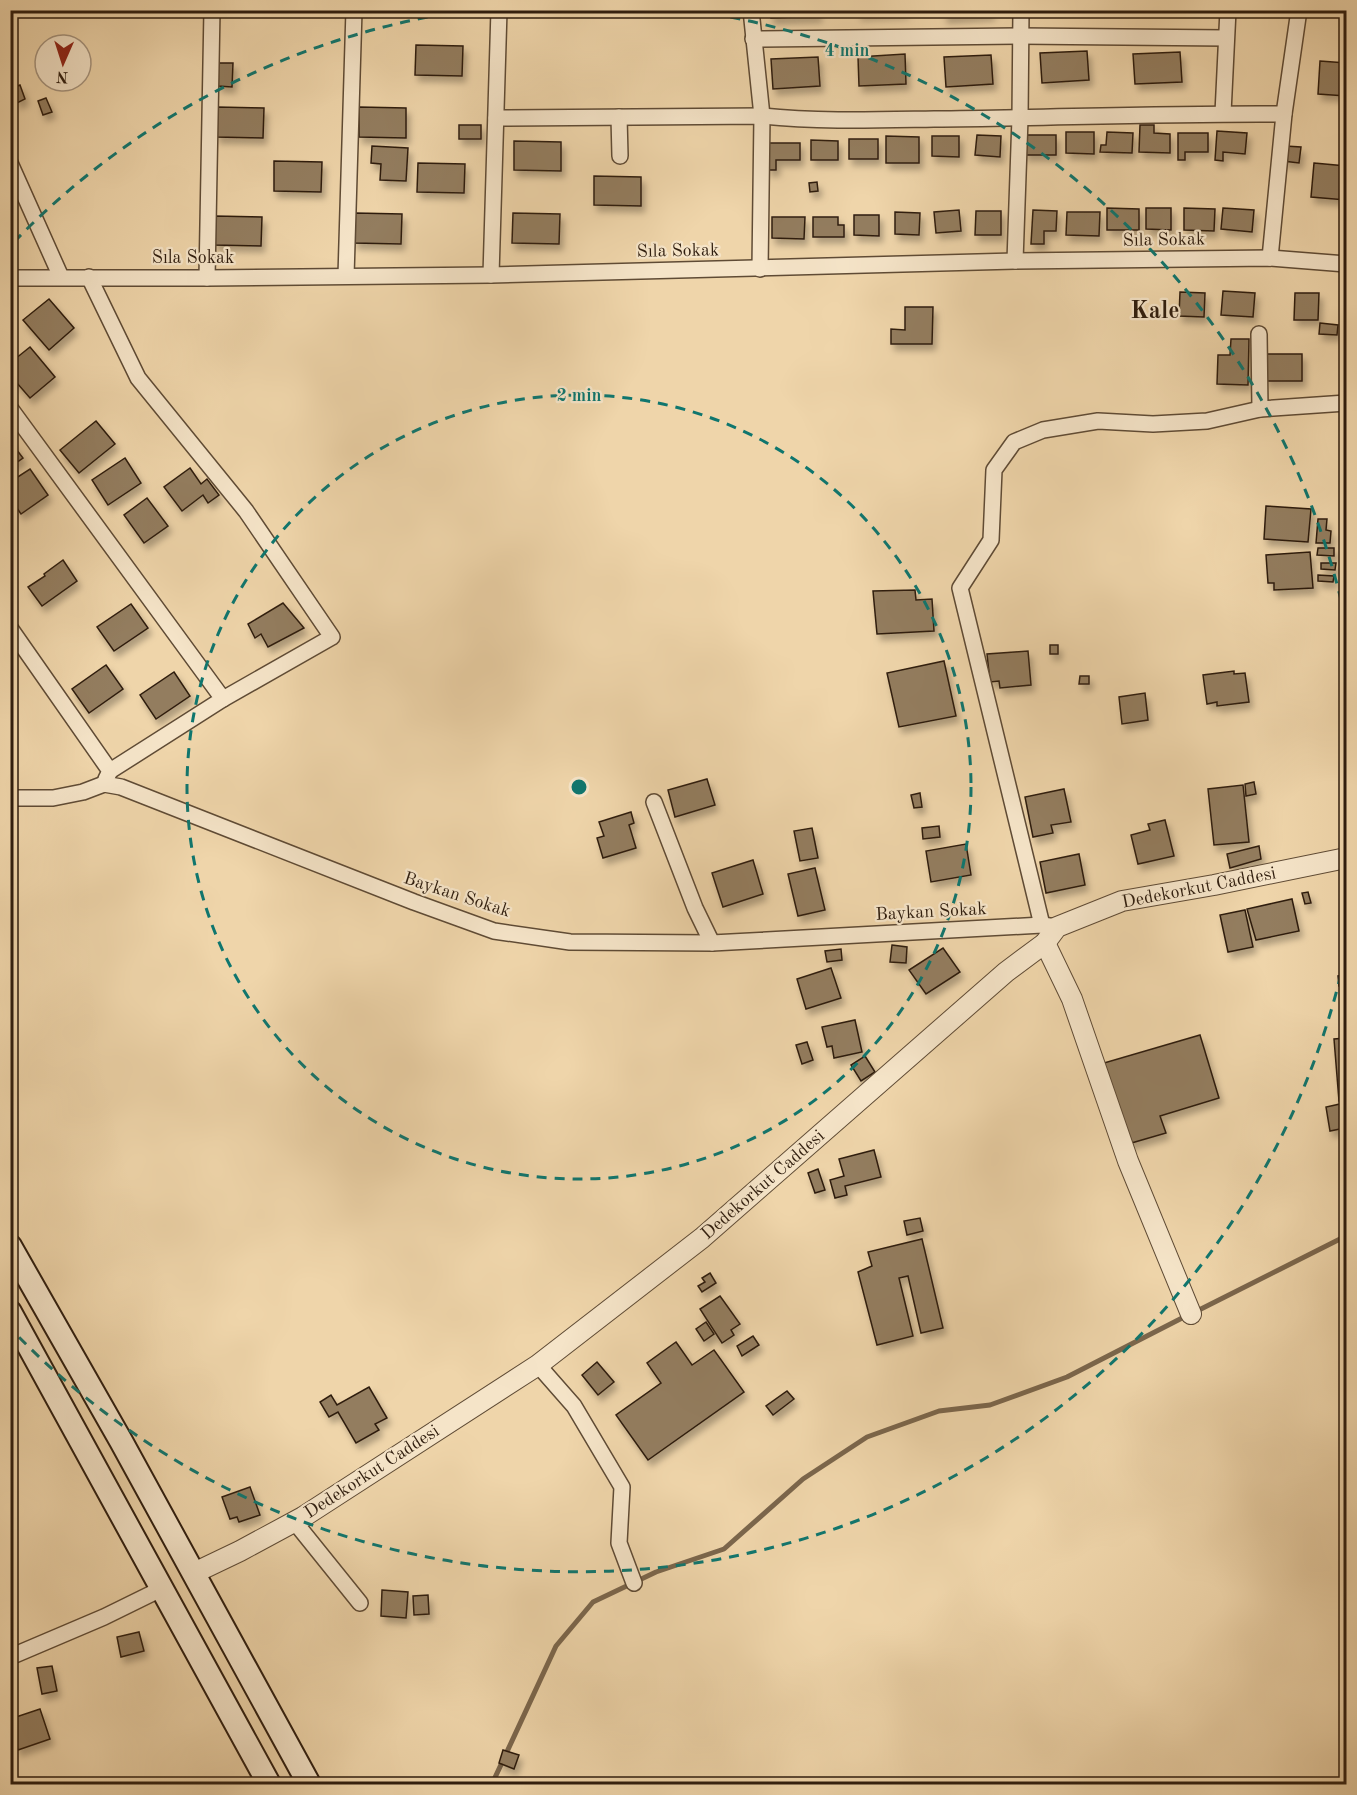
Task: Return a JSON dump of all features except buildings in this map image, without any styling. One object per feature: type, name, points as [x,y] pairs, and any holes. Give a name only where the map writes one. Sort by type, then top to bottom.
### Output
[{"type":"main road","points":[[10,1246],[194,1573],[309,1785]]},
{"type":"main road","points":[[10,1312],[269,1785]]},
{"type":"street","points":[[207,278],[212,10]]},
{"type":"street","points":[[346,276],[354,10]]},
{"type":"street","points":[[491,275],[499,10]]},
{"type":"street","points":[[751,10],[762,116],[760,269]]},
{"type":"street","points":[[1016,261],[1022,10]]},
{"type":"street","points":[[1223,113],[1228,10]]},
{"type":"street","points":[[1270,258],[1284,114],[1299,10]]},
{"type":"street","points":[[753,39],[1020,36],[1226,38]]},
{"type":"street","points":[[496,118],[762,116],[801,120],[1284,114]]},
{"type":"street","points":[[620,117],[620,156]]},
{"type":"street","points":[[10,163],[61,277]]},
{"type":"street","name":"Sıla Sokak","points":[[10,278],[491,275],[1016,261],[1270,258],[1347,264]]},
{"type":"street","points":[[10,798],[53,798],[83,792],[224,699],[332,637],[246,512],[138,378],[89,278]]},
{"type":"street","points":[[1259,334],[1260,409]]},
{"type":"street","points":[[1191,1314],[1128,1161],[1048,931],[960,588],[991,540],[993,471],[1014,442],[1043,430],[1098,422],[1207,421],[1260,409],[1347,403]]},
{"type":"street","points":[[10,408],[224,699]]},
{"type":"street","points":[[10,628],[107,777]]},
{"type":"street","name":"Baykan Sokak","points":[[107,777],[121,786],[414,903],[494,931],[570,942],[712,944],[1048,931]]},
{"type":"street","points":[[654,802],[695,908],[712,944]]},
{"type":"street","name":"Dedekorkut Caddesi","points":[[194,1573],[294,1521],[538,1365],[702,1238],[1006,972],[1048,931],[1122,901],[1347,858]]},
{"type":"street","points":[[538,1365],[574,1406],[622,1487],[619,1544],[634,1583]]},
{"type":"street","points":[[294,1521],[360,1603]]},
{"type":"street","points":[[10,1657],[104,1617],[161,1589]]},
{"type":"waterway","points":[[1195,1312],[1346,1236]]},
{"type":"waterway","points":[[492,1784],[556,1646],[593,1602],[656,1572],[724,1549],[803,1479],[867,1437],[939,1411],[990,1405],[1067,1377],[1186,1316]]},
{"type":"district","name":"Kale","points":[[1155,312]]}]
